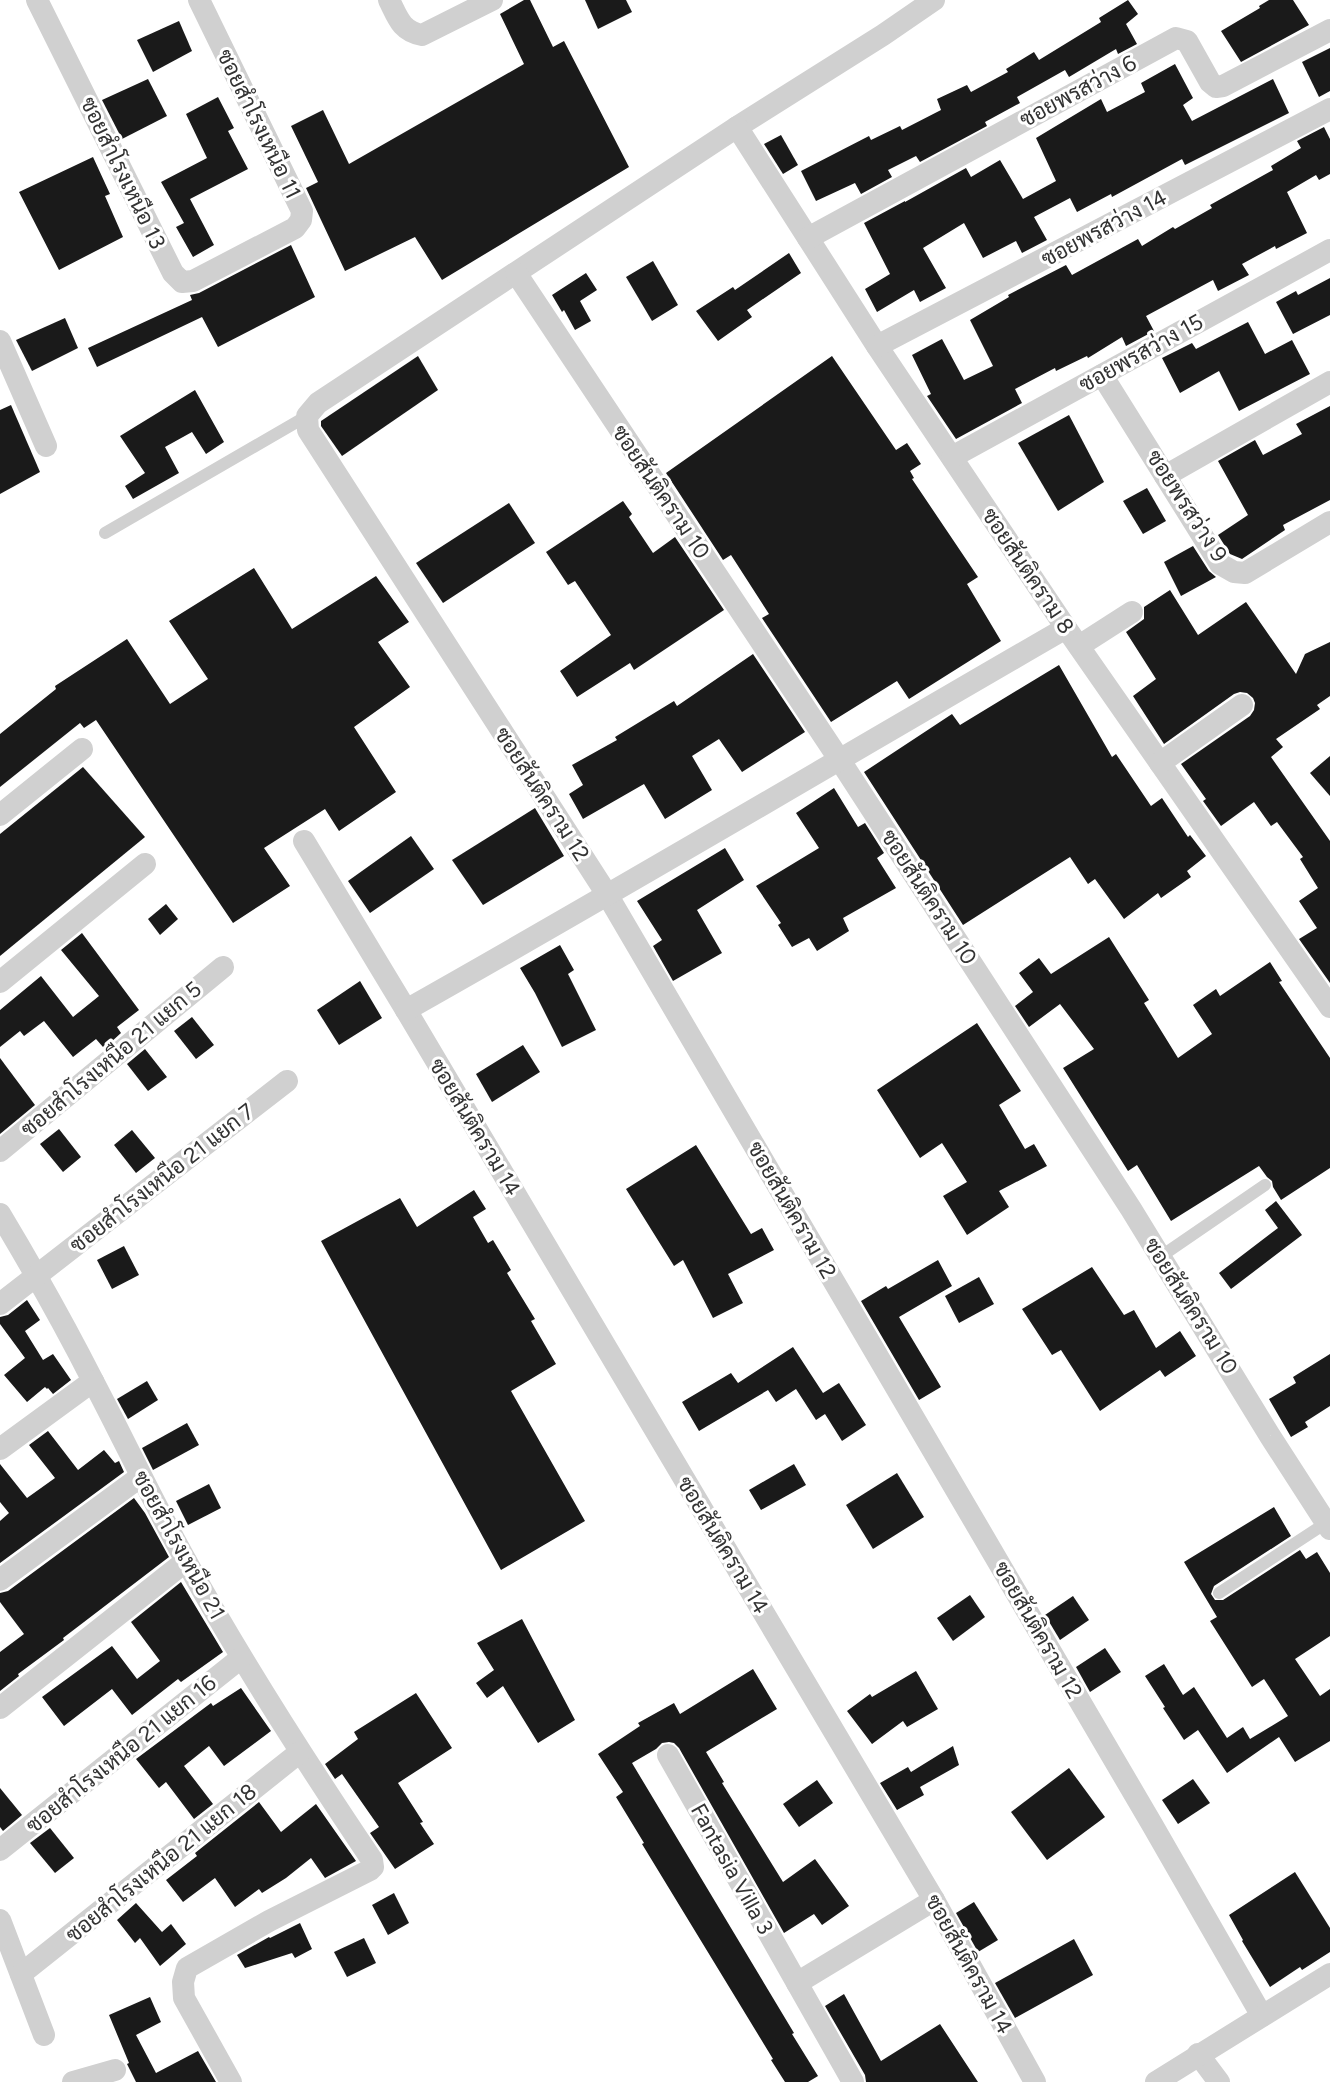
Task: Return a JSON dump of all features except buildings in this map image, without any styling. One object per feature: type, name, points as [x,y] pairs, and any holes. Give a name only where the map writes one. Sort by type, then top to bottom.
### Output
[{"type":"street","name":"ซอยสำโรงเหนือ 13","points":[[37,0],[173,273],[182,282],[193,281],[244,254]]},
{"type":"street","name":"ซอยสำโรงเหนือ 11","points":[[199,0],[302,211],[302,220],[295,228],[244,254]]},
{"type":"street","points":[[389,0],[402,25],[410,33],[422,35],[492,0]]},
{"type":"street","points":[[307,416],[318,404],[737,127],[934,0]]},
{"type":"street","name":"ซอยพรสว่าง 6","points":[[808,238],[1176,38],[1187,41],[1210,82],[1216,87],[1223,86],[1330,30]]},
{"type":"street","name":"ซอยพรสว่าง 14","points":[[877,346],[1330,109]]},
{"type":"street","name":"ซอยสันติคราม 8","points":[[737,127],[877,346],[1066,628],[1330,1007]]},
{"type":"street","name":"ซอยพรสว่าง 15","points":[[952,457],[1330,250]]},
{"type":"street","name":"ซอยสันติคราม 10","points":[[516,273],[839,759],[1160,1257],[1328,1526]]},
{"type":"street","points":[[0,341],[46,446]]},
{"type":"street","name":"ซอยพรสว่าง 9","points":[[1102,375],[1220,564],[1234,572],[1245,573],[1330,522]]},
{"type":"street","points":[[1165,476],[1330,382]]},
{"type":"street","name":"ซอยสันติคราม 12","points":[[307,416],[308,430],[608,896],[1147,1815],[1262,2016]]},
{"type":"street","points":[[1079,646],[1132,612]]},
{"type":"street","points":[[406,1010],[608,896],[1066,628]]},
{"type":"street","points":[[1160,763],[1242,705]]},
{"type":"street","points":[[0,815],[82,749]]},
{"type":"street","name":"ซอยสันติคราม 14","points":[[304,841],[934,1900],[1035,2082]]},
{"type":"street","points":[[0,982],[145,864]]},
{"type":"street","name":"ซอยสำโรงเหนือ 21 แยก 5","points":[[0,1151],[223,967]]},
{"type":"street","name":"ซอยสำโรงเหนือ 21 แยก 7","points":[[0,1304],[287,1081]]},
{"type":"street","name":"ซอยสำโรงเหนือ 21","points":[[0,1214],[37,1275],[140,1476],[241,1658],[372,1860],[372,1867],[369,1870],[187,1968],[183,1982],[184,1998],[231,2082]]},
{"type":"street","points":[[0,1449],[93,1381]]},
{"type":"street","points":[[0,1580],[140,1476]]},
{"type":"street","points":[[0,1708],[186,1561]]},
{"type":"street","name":"ซอยสำโรงเหนือ 21 แยก 16","points":[[0,1850],[241,1658]]},
{"type":"street","name":"ซอยสำโรงเหนือ 21 แยก 18","points":[[12,1962],[300,1752]]},
{"type":"street","name":"Fantasia Villa 3","points":[[668,1755],[853,2082]]},
{"type":"street","points":[[797,1983],[934,1900]]},
{"type":"street","points":[[0,1920],[12,1962],[44,2034]]},
{"type":"street","points":[[1156,2082],[1330,1974]]},
{"type":"street","points":[[1198,2054],[1219,2082]]},
{"type":"street","points":[[73,2082],[115,2070]]},
{"type":"lane","points":[[105,533],[307,416]]},
{"type":"lane","points":[[1160,1257],[1265,1185]]},
{"type":"lane","points":[[1219,1593],[1328,1526]]}]
